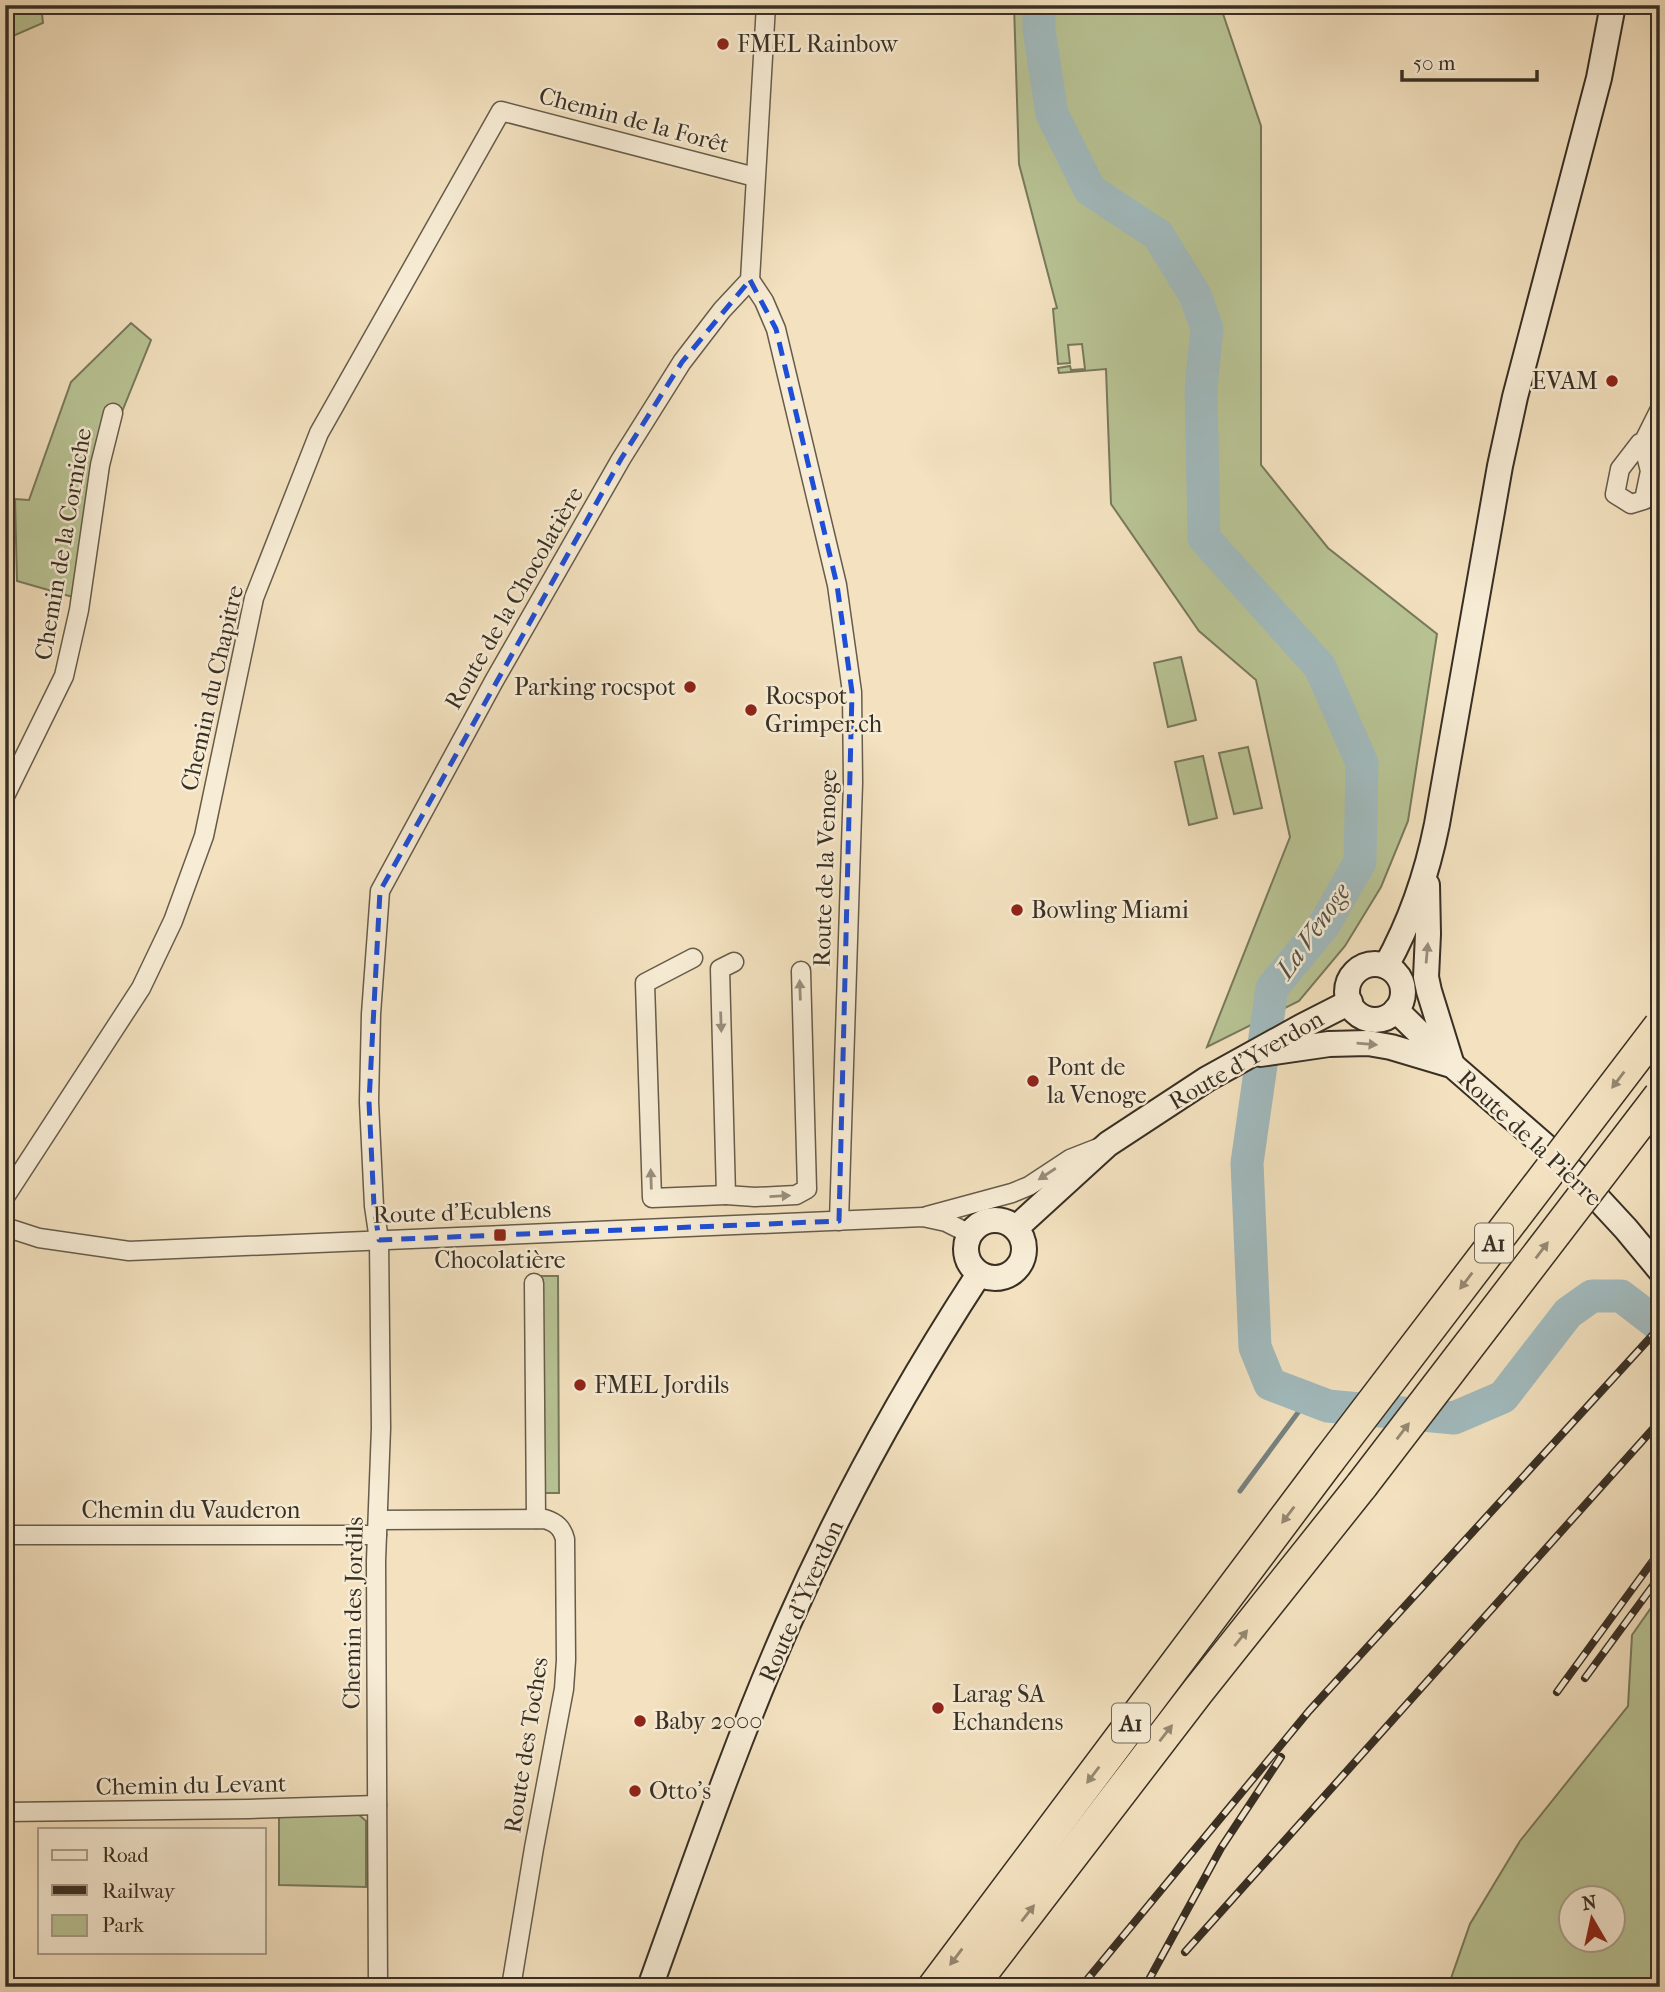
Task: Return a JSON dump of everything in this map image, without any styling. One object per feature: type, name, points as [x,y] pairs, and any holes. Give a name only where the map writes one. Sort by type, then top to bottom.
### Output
[{"type":"highway","name":"A1","points":[[934,1987],[1329,1460],[1660,1026]]},
{"type":"highway","name":"A1","points":[[971,1987],[1198,1691],[1362,1485],[1660,1096]]},
{"type":"main road","points":[[1386,966],[1406,928],[1427,871],[1500,466],[1515,397],[1599,78],[1613,5]]},
{"type":"main road","points":[[1427,871],[1426,977],[1452,1065]]},
{"type":"main road","points":[[1374,964],[1386,966],[1398,975],[1402,982],[1402,1000],[1396,1010],[1385,1018],[1360,1015],[1350,1002],[1348,993],[1352,977],[1358,970],[1374,964]]},
{"type":"main road","name":"Route d'Yverdon","points":[[1016,1228],[1108,1144],[1207,1079],[1249,1055],[1300,1038],[1350,1002]]},
{"type":"main road","name":"Route de la Pierre","points":[[1396,1010],[1452,1065],[1577,1177],[1660,1270]]},
{"type":"main road","points":[[1300,1038],[1329,1044],[1368,1043],[1391,1047],[1452,1065]]},
{"type":"main road","points":[[997,1220],[1016,1228],[1024,1242],[1023,1259],[1013,1273],[996,1279],[979,1274],[972,1268],[966,1242],[977,1226],[986,1221],[997,1220]]},
{"type":"main road","name":"Route d'Yverdon","points":[[650,1987],[750,1716],[808,1580],[884,1429],[979,1274]]},
{"type":"street","points":[[750,280],[766,5]]},
{"type":"street","name":"Chemin de la Forêt","points":[[501,111],[755,177]]},
{"type":"street","name":"Chemin du Chapitre","points":[[5,1197],[141,988],[173,921],[204,836],[254,598],[314,445],[325,421],[501,111]]},
{"type":"street","name":"Route de la Venoge","points":[[750,280],[764,301],[776,329],[837,585],[852,692],[853,783],[839,1221]]},
{"type":"street","name":"Route de la Chocolatière","points":[[379,1240],[374,1206],[369,1102],[371,1014],[380,891],[494,681],[621,459],[682,362],[722,310],[750,280]]},
{"type":"street","points":[[1643,443],[1660,409]]},
{"type":"street","name":"Chemin de la Corniche","points":[[5,796],[64,676],[79,610],[100,465],[113,413]]},
{"type":"street","points":[[692,958],[645,983],[652,1198],[796,1195],[807,1189],[800,971]]},
{"type":"street","points":[[726,1195],[720,969],[734,962]]},
{"type":"street","name":"Route d'Ecublens","points":[[5,1227],[39,1238],[129,1251],[923,1217],[1012,1193],[1029,1186],[1070,1159],[1108,1144]]},
{"type":"street","name":"Route d'Ecublens","points":[[923,1217],[946,1222],[970,1234]]},
{"type":"street","name":"Chemin des Jordils","points":[[379,1240],[381,1429],[376,1561],[379,1987]]},
{"type":"street","points":[[378,1527],[536,1519],[534,1283]]},
{"type":"street","name":"Route des Toches","points":[[511,1987],[565,1674],[565,1539],[560,1527],[554,1522],[536,1519]]},
{"type":"street","name":"Chemin du Vauderon","points":[[5,1535],[378,1527]]},
{"type":"street","name":"Chemin du Levant","points":[[5,1812],[377,1805]]},
{"type":"highlighted area","points":[[750,280],[776,329],[837,585],[852,692],[839,1221],[379,1240],[374,1206],[369,1102],[380,891],[621,459],[682,362]]},
{"type":"green space","points":[[5,5],[41,5],[43,23],[6,39]]},
{"type":"green space","points":[[1014,5],[1220,5],[1261,126],[1261,465],[1328,548],[1437,634],[1408,821],[1381,887],[1345,946],[1299,1001],[1207,1047],[1290,837],[1256,680],[1199,631],[1111,504],[1106,369],[1059,373],[1058,368],[1070,366],[1071,370],[1085,369],[1082,344],[1068,345],[1070,363],[1058,364],[1053,309],[1057,308],[1019,164]]},
{"type":"green space","points":[[131,323],[151,340],[111,439],[76,598],[17,581],[15,499],[29,500],[71,382]]},
{"type":"green space","points":[[1181,657],[1196,720],[1168,727],[1154,663]]},
{"type":"green space","points":[[1248,747],[1262,808],[1234,814],[1219,753]]},
{"type":"green space","points":[[1203,756],[1217,818],[1189,825],[1175,762]]},
{"type":"green space","points":[[534,1276],[558,1276],[559,1493],[536,1493]]},
{"type":"green space","points":[[1660,1595],[1660,1987],[1448,1987],[1470,1924],[1520,1841],[1628,1706],[1632,1635]]},
{"type":"green space","points":[[358,1814],[366,1821],[366,1887],[279,1885],[279,1816]]},
{"type":"waterway","name":"La Venoge","points":[[1039,5],[1039,30],[1052,114],[1090,190],[1158,235],[1195,295],[1207,328],[1201,389],[1204,538],[1320,667],[1362,763],[1360,862],[1324,925],[1272,988],[1247,1163],[1255,1347],[1270,1384],[1328,1406],[1454,1418],[1503,1397],[1568,1313],[1592,1296],[1621,1296],[1660,1326]]},
{"type":"waterway","points":[[1240,1491],[1308,1399]]},
{"type":"railway","points":[[1081,1987],[1309,1711],[1660,1327]]},
{"type":"railway","points":[[1185,1952],[1660,1421]]},
{"type":"railway","points":[[1557,1692],[1660,1551]]},
{"type":"railway","points":[[1585,1678],[1660,1576]]},
{"type":"railway","points":[[1145,1987],[1221,1848],[1281,1757]]},
{"type":"place","name":"FMEL Rainbow","points":[[723,44]]},
{"type":"place","name":"EVAM","points":[[1612,381]]},
{"type":"place","name":"Parking rocspot","points":[[690,687]]},
{"type":"place","name":"Rocspot Grimper.ch","points":[[751,710]]},
{"type":"place","name":"Bowling Miami","points":[[1017,910]]},
{"type":"place","name":"Pont de la Venoge","points":[[1033,1081]]},
{"type":"place","name":"Chocolatière","points":[[500,1235]]},
{"type":"place","name":"FMEL Jordils","points":[[580,1385]]},
{"type":"place","name":"Larag SA Echandens","points":[[938,1708]]},
{"type":"place","name":"Baby 2000","points":[[640,1721]]},
{"type":"place","name":"Otto's","points":[[635,1791]]}]
